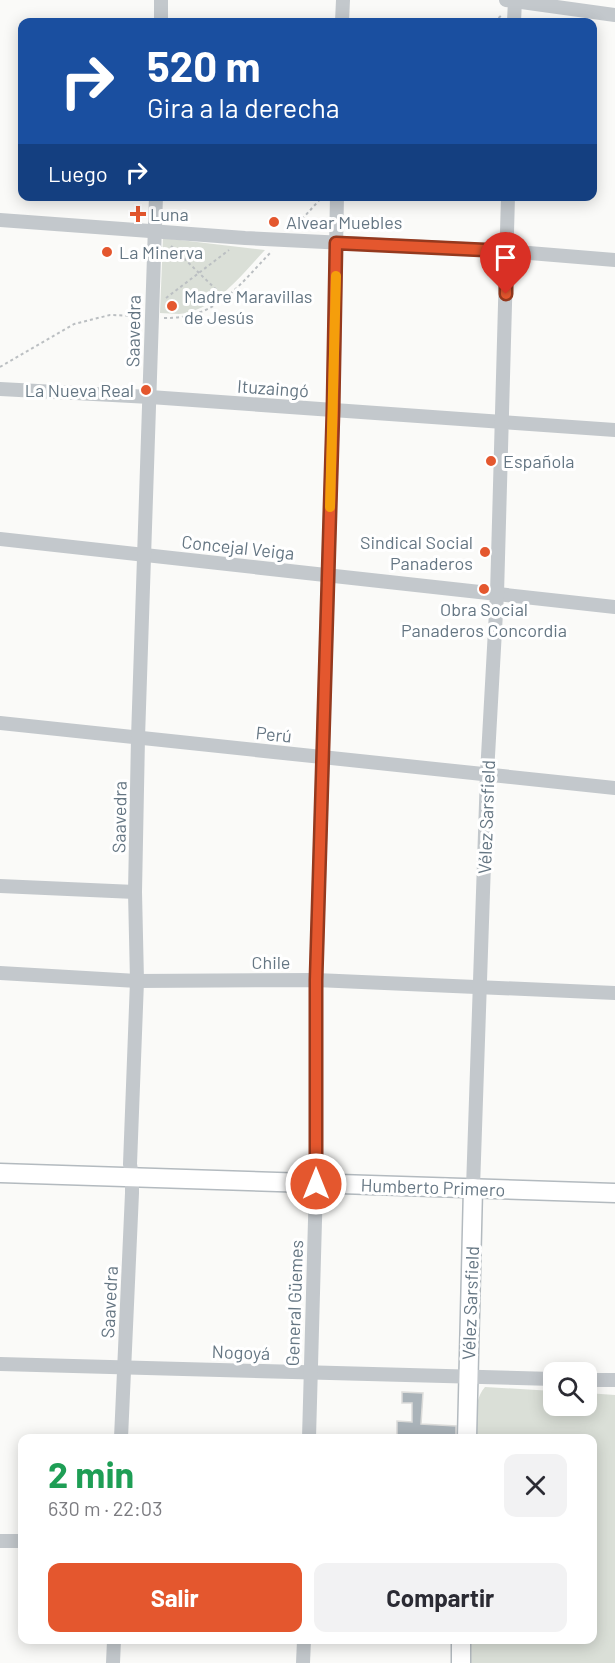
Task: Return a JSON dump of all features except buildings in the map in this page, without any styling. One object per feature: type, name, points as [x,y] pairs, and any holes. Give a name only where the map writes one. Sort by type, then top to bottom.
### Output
[{"type":"street","points":[[161,0],[161,18]]},
{"type":"street","points":[[342,18],[343,0]]},
{"type":"street","points":[[514,18],[512,0],[615,15]]},
{"type":"street","name":"Saavedra","points":[[121,1434],[132,1193],[130,1164],[137,981],[135,892],[138,738],[156,201]]},
{"type":"street","name":"General Güemes","points":[[309,1434],[316,1184],[316,980],[337,201]]},
{"type":"street","name":"Vélez Sarsfield","points":[[467,1434],[473,1188],[487,774],[497,594],[508,201]]},
{"type":"street","points":[[0,220],[245,238],[506,251],[615,260]]},
{"type":"street","name":"Ituzaingó","points":[[0,389],[615,430]]},
{"type":"street","name":"Concejal Veiga","points":[[0,538],[615,607]]},
{"type":"street","name":"Perú","points":[[0,723],[615,788]]},
{"type":"street","points":[[0,886],[135,892]]},
{"type":"street","name":"Chile","points":[[0,973],[137,981],[316,980],[615,993]]},
{"type":"street","name":"Humberto Primero","points":[[0,1173],[615,1193]]},
{"type":"street","name":"Nogoyá","points":[[0,1364],[543,1379]]},
{"type":"street","points":[[597,1380],[615,1380]]},
{"type":"street","points":[[0,1540],[18,1541]]},
{"type":"street","points":[[113,1663],[114,1644]]},
{"type":"street","points":[[303,1663],[304,1644]]},
{"type":"street","points":[[461,1644],[461,1663]]},
{"type":"path","points":[[0,367],[74,324],[110,315],[151,314],[178,319],[194,316],[215,307],[284,239],[318,201]]},
{"type":"path","points":[[155,231],[225,298]]},
{"type":"path","points":[[151,314],[245,238]]},
{"type":"shaded area","points":[[163,238],[265,250],[227,290],[205,306],[179,314],[160,313]]},
{"type":"shaded area","points":[[485,1387],[543,1390],[543,1416],[597,1416],[597,1394],[615,1395],[615,1663],[469,1663],[470,1644],[597,1644],[597,1434],[476,1434],[479,1398]]},
{"type":"slow traffic","points":[[330,507],[336,276]]},
{"type":"place","name":"Luna","points":[[138,214]]},
{"type":"place","name":"Alvear Muebles","points":[[274,222]]},
{"type":"place","name":"La Minerva","points":[[107,252]]},
{"type":"place","name":"Madre Maravillas de Jesús","points":[[172,306]]},
{"type":"place","name":"La Nueva Real","points":[[146,390]]},
{"type":"place","name":"Española","points":[[491,461]]},
{"type":"place","name":"Sindical Social Panaderos","points":[[485,552]]},
{"type":"place","name":"Obra Social Panaderos Concordia","points":[[484,589]]},
{"type":"route","points":[[316,1184],[316,980],[336,243],[506,251],[506,294]]}]
